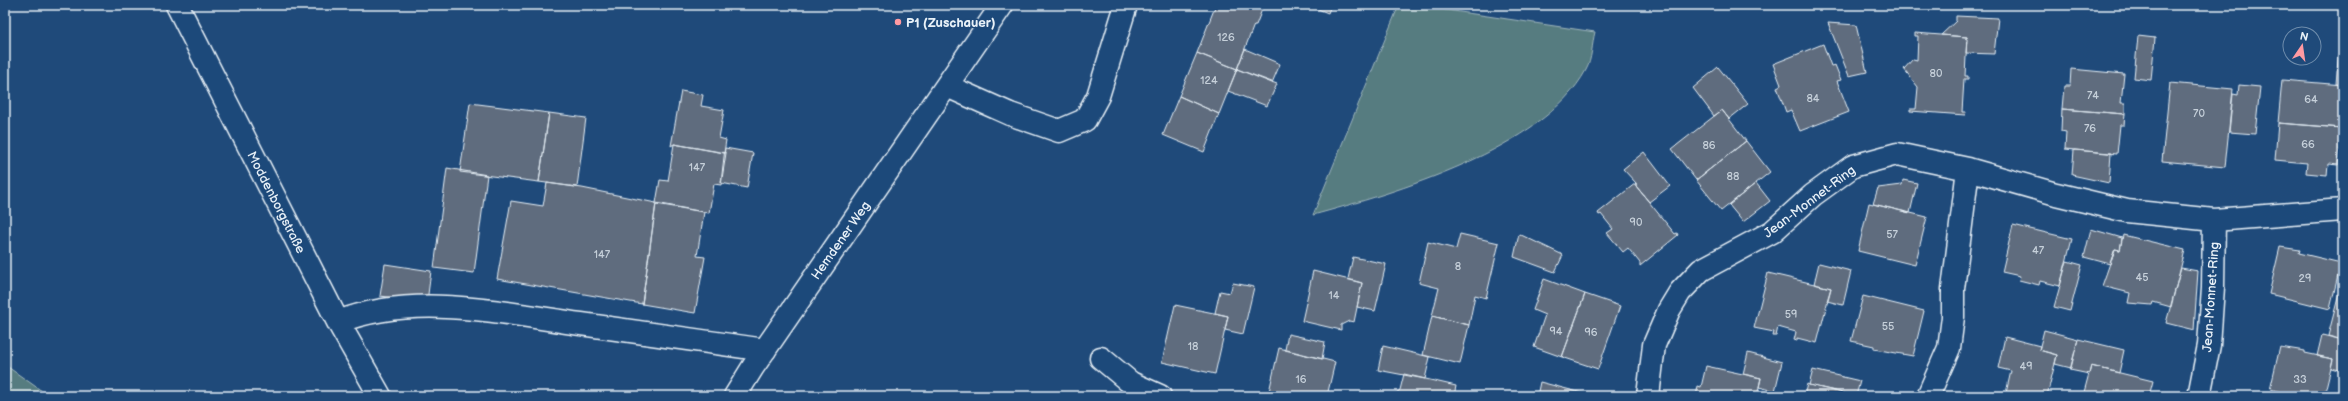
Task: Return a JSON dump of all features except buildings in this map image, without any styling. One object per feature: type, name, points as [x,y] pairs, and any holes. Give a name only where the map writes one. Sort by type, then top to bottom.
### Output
[{"type":"street","name":"Moddenborgstraße","points":[[177,5],[338,322],[380,396]]},
{"type":"street","name":"Hemdener Weg","points":[[735,396],[1002,5]]},
{"type":"street","points":[[947,86],[1010,114],[1059,131],[1085,120],[1098,96],[1126,5]]},
{"type":"street","name":"Jean-Monnet-Ring","points":[[1648,396],[1654,345],[1680,292],[1701,270],[1772,232],[1813,195],[1853,166],[1897,154],[1968,169],[2056,194],[2127,211],[2214,220],[2343,210]]},
{"type":"street","points":[[1928,396],[1950,348],[1953,317],[1952,288],[1968,169]]},
{"type":"street","name":"Jean-Monnet-Ring","points":[[2199,396],[2209,345],[2213,287],[2214,220]]},
{"type":"street","points":[[338,322],[362,313],[395,308],[460,306],[765,350]]},
{"type":"street","points":[[1101,358],[1131,384],[1160,396]]},
{"type":"green space","points":[[1399,5],[1413,5],[1595,32],[1590,61],[1586,70],[1566,98],[1537,123],[1503,145],[1464,164],[1424,180],[1346,206],[1313,215]]},
{"type":"green space","points":[[5,365],[49,396],[5,396]]},
{"type":"place","name":"P1 (Zuschauer)","points":[[898,22]]}]
